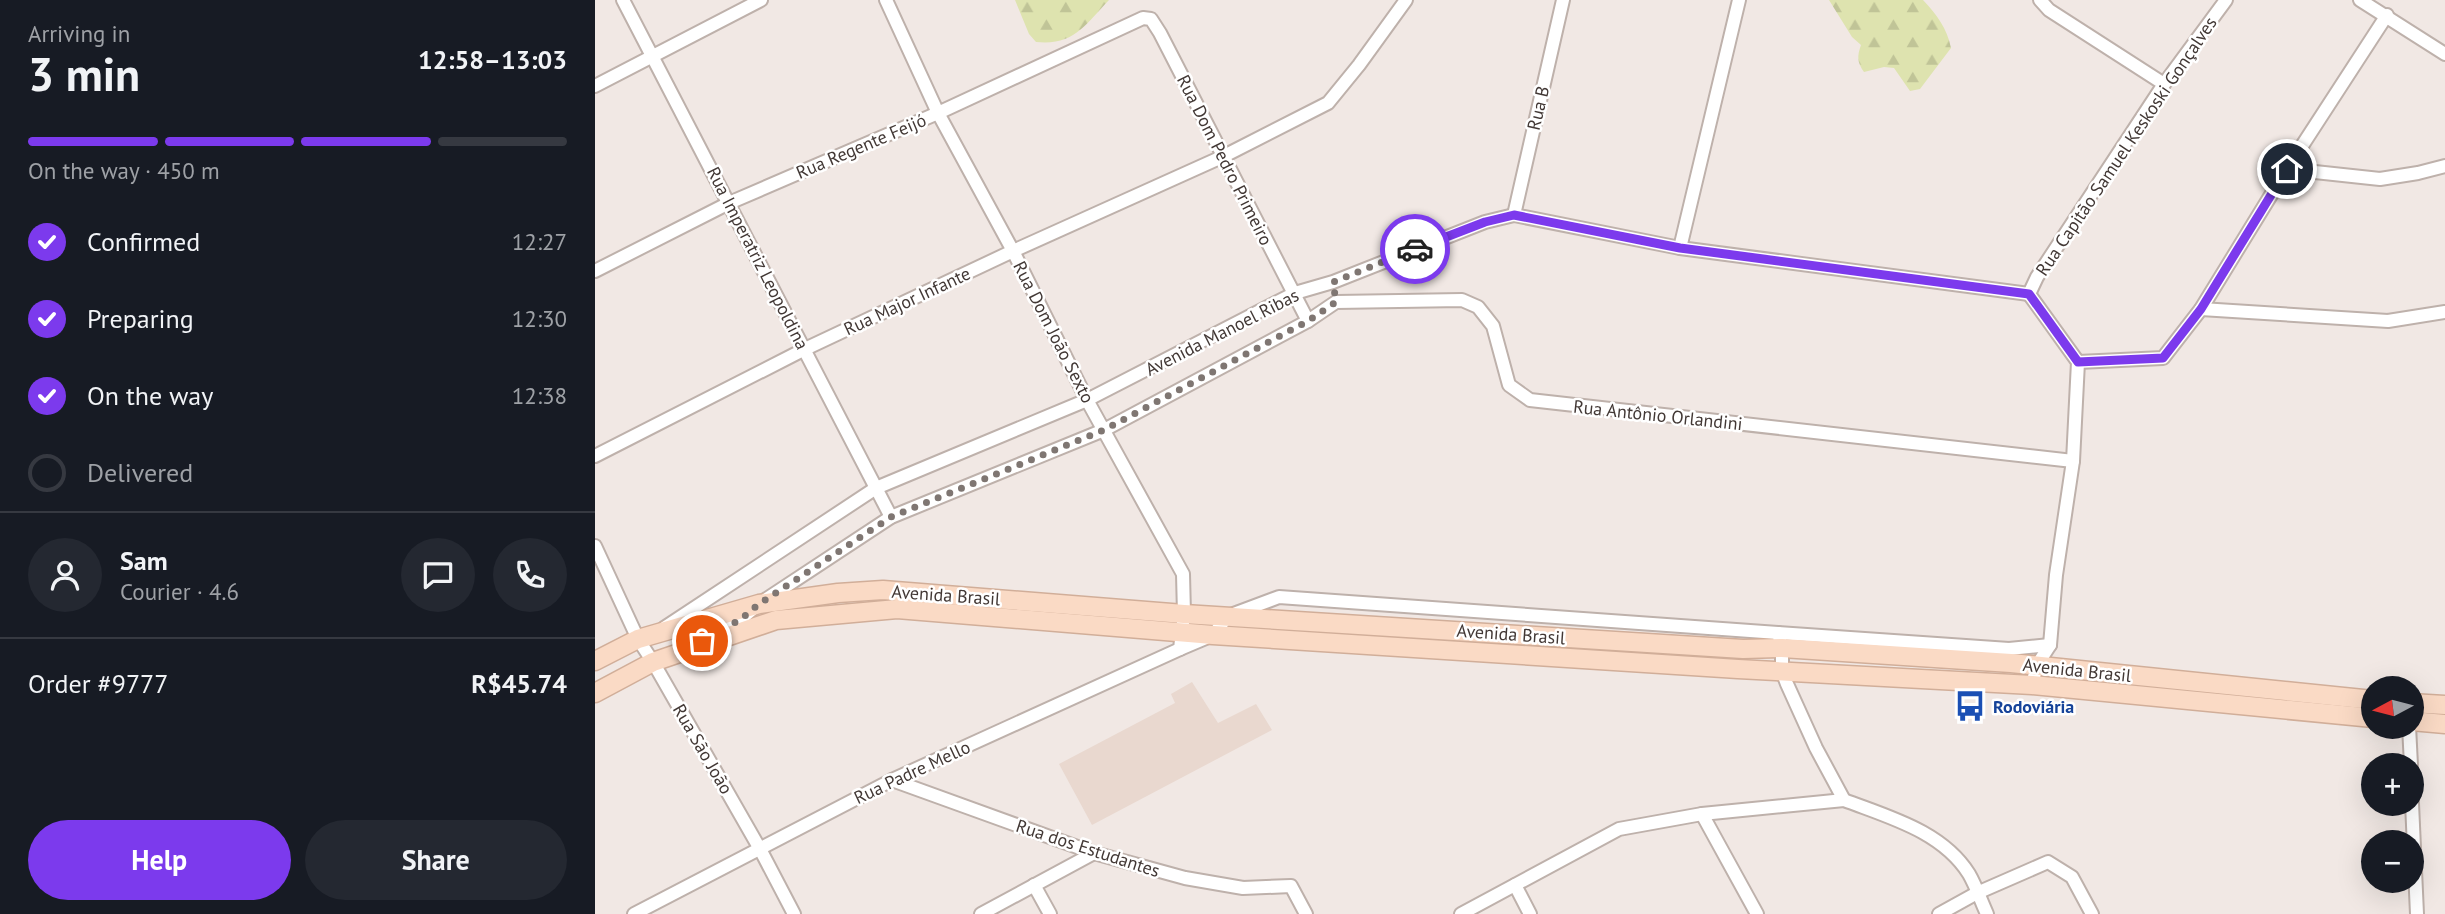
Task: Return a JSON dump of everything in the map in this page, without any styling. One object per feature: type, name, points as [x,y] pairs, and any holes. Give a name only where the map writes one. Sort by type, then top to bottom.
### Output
[{"type":"main road","name":"Avenida Brasil","points":[[646,637],[759,604],[883,590],[1182,622],[1213,635],[2032,685],[2361,717]]},
{"type":"main road","name":"Avenida Brasil","points":[[682,652],[776,620],[897,609],[1182,622],[1228,615],[1743,649],[1780,640],[2361,699]]},
{"type":"main road","name":"Avenida Manoel Ribas","points":[[595,661],[646,637]]},
{"type":"main road","points":[[1738,669],[1743,649]]},
{"type":"main road","name":"Avenida Manoel Ribas","points":[[595,693],[653,662],[682,652]]},
{"type":"main road","points":[[2424,704],[2445,705]]},
{"type":"main road","points":[[2424,724],[2445,724]]},
{"type":"street","name":"Rua Imperatriz Leopoldina","points":[[623,0],[891,517]]},
{"type":"street","points":[[595,86],[761,0]]},
{"type":"street","name":"Rua Dom João Sexto","points":[[886,0],[938,113],[1013,251],[1087,400],[1183,574],[1182,622]]},
{"type":"street","name":"Rua Major Infante","points":[[595,456],[805,349],[1224,156],[1328,103],[1406,0]]},
{"type":"street","name":"Rua B","points":[[1514,215],[1563,0]]},
{"type":"street","points":[[1680,248],[1739,0]]},
{"type":"street","points":[[2040,0],[2049,10],[2164,84]]},
{"type":"street","name":"Rua Capitão Samuel Keskoski Gonçalves","points":[[2029,294],[2037,277],[2164,84],[2226,0]]},
{"type":"street","points":[[2360,0],[2445,54]]},
{"type":"street","points":[[2078,362],[2163,358],[2201,309],[2287,169],[2387,15]]},
{"type":"street","name":"Rua Dom Pedro Primeiro","points":[[1130,24],[1143,18],[1150,19],[1160,33],[1308,321]]},
{"type":"street","name":"Rua Regente Feijó","points":[[595,271],[729,203],[938,113],[1130,24]]},
{"type":"street","points":[[2287,169],[2379,179],[2445,166]]},
{"type":"street","name":"Avenida Manoel Ribas","points":[[646,637],[876,488],[1087,400],[1295,293],[1333,282],[1485,222],[1514,215],[1680,248],[2029,294]]},
{"type":"street","points":[[1308,321],[1336,302],[1333,282]]},
{"type":"street","points":[[2029,294],[2078,362],[2073,461],[2056,575],[2049,645],[2037,665],[2032,685]]},
{"type":"street","name":"Rua Antônio Orlandini","points":[[1336,302],[1462,300],[1478,307],[1493,326],[1509,385],[1530,400],[2073,461]]},
{"type":"street","points":[[2201,309],[2388,321],[2445,312]]},
{"type":"street","name":"Avenida Manoel Ribas","points":[[682,652],[741,619],[759,604],[891,517],[1104,430],[1308,321]]},
{"type":"street","name":"Rua São João","points":[[595,546],[646,637],[653,662],[794,914]]},
{"type":"street","points":[[1213,635],[1228,615],[1279,597],[1780,640],[2009,649],[2049,645]]},
{"type":"street","points":[[1180,649],[1182,622]]},
{"type":"street","name":"Rua Padre Mello","points":[[634,914],[892,780],[1213,635]]},
{"type":"street","points":[[1780,640],[1783,671],[1816,748],[1844,800]]},
{"type":"street","name":"Rua dos Estudantes","points":[[892,780],[1094,853],[1185,878],[1243,888],[1291,886],[1306,914]]},
{"type":"street","points":[[1461,914],[1619,829],[1702,814],[1844,800],[1919,829],[1951,852],[1969,875],[1987,914]]},
{"type":"street","points":[[1702,814],[1757,914]]},
{"type":"street","points":[[2413,816],[2417,914]]},
{"type":"street","points":[[981,914],[1094,853]]},
{"type":"street","points":[[1939,914],[1977,893],[2047,862],[2072,877],[2092,914]]},
{"type":"street","points":[[1034,885],[1050,914]]},
{"type":"street","points":[[1515,886],[1530,914]]},
{"type":"shaded area","points":[[1192,682],[1218,723],[1256,704],[1272,730],[1092,825],[1059,764],[1175,703],[1171,694]]},
{"type":"green space","points":[[1015,0],[1109,0],[1078,32],[1060,41],[1036,42],[1029,34]]},
{"type":"green space","points":[[1829,0],[1923,0],[1941,22],[1951,48],[1920,89],[1910,91],[1894,68],[1884,67],[1864,72],[1858,59],[1861,45],[1852,37]]},
{"type":"way so far","points":[[702,641],[741,619],[759,604],[891,517],[1104,430],[1308,321],[1336,302],[1333,282],[1415,249]]},
{"type":"place","name":"Rodoviária","points":[[1970,706]]},
{"type":"route","points":[[1415,249],[1485,222],[1514,215],[1680,248],[2029,294],[2078,362],[2163,358],[2201,309],[2287,169]]}]
